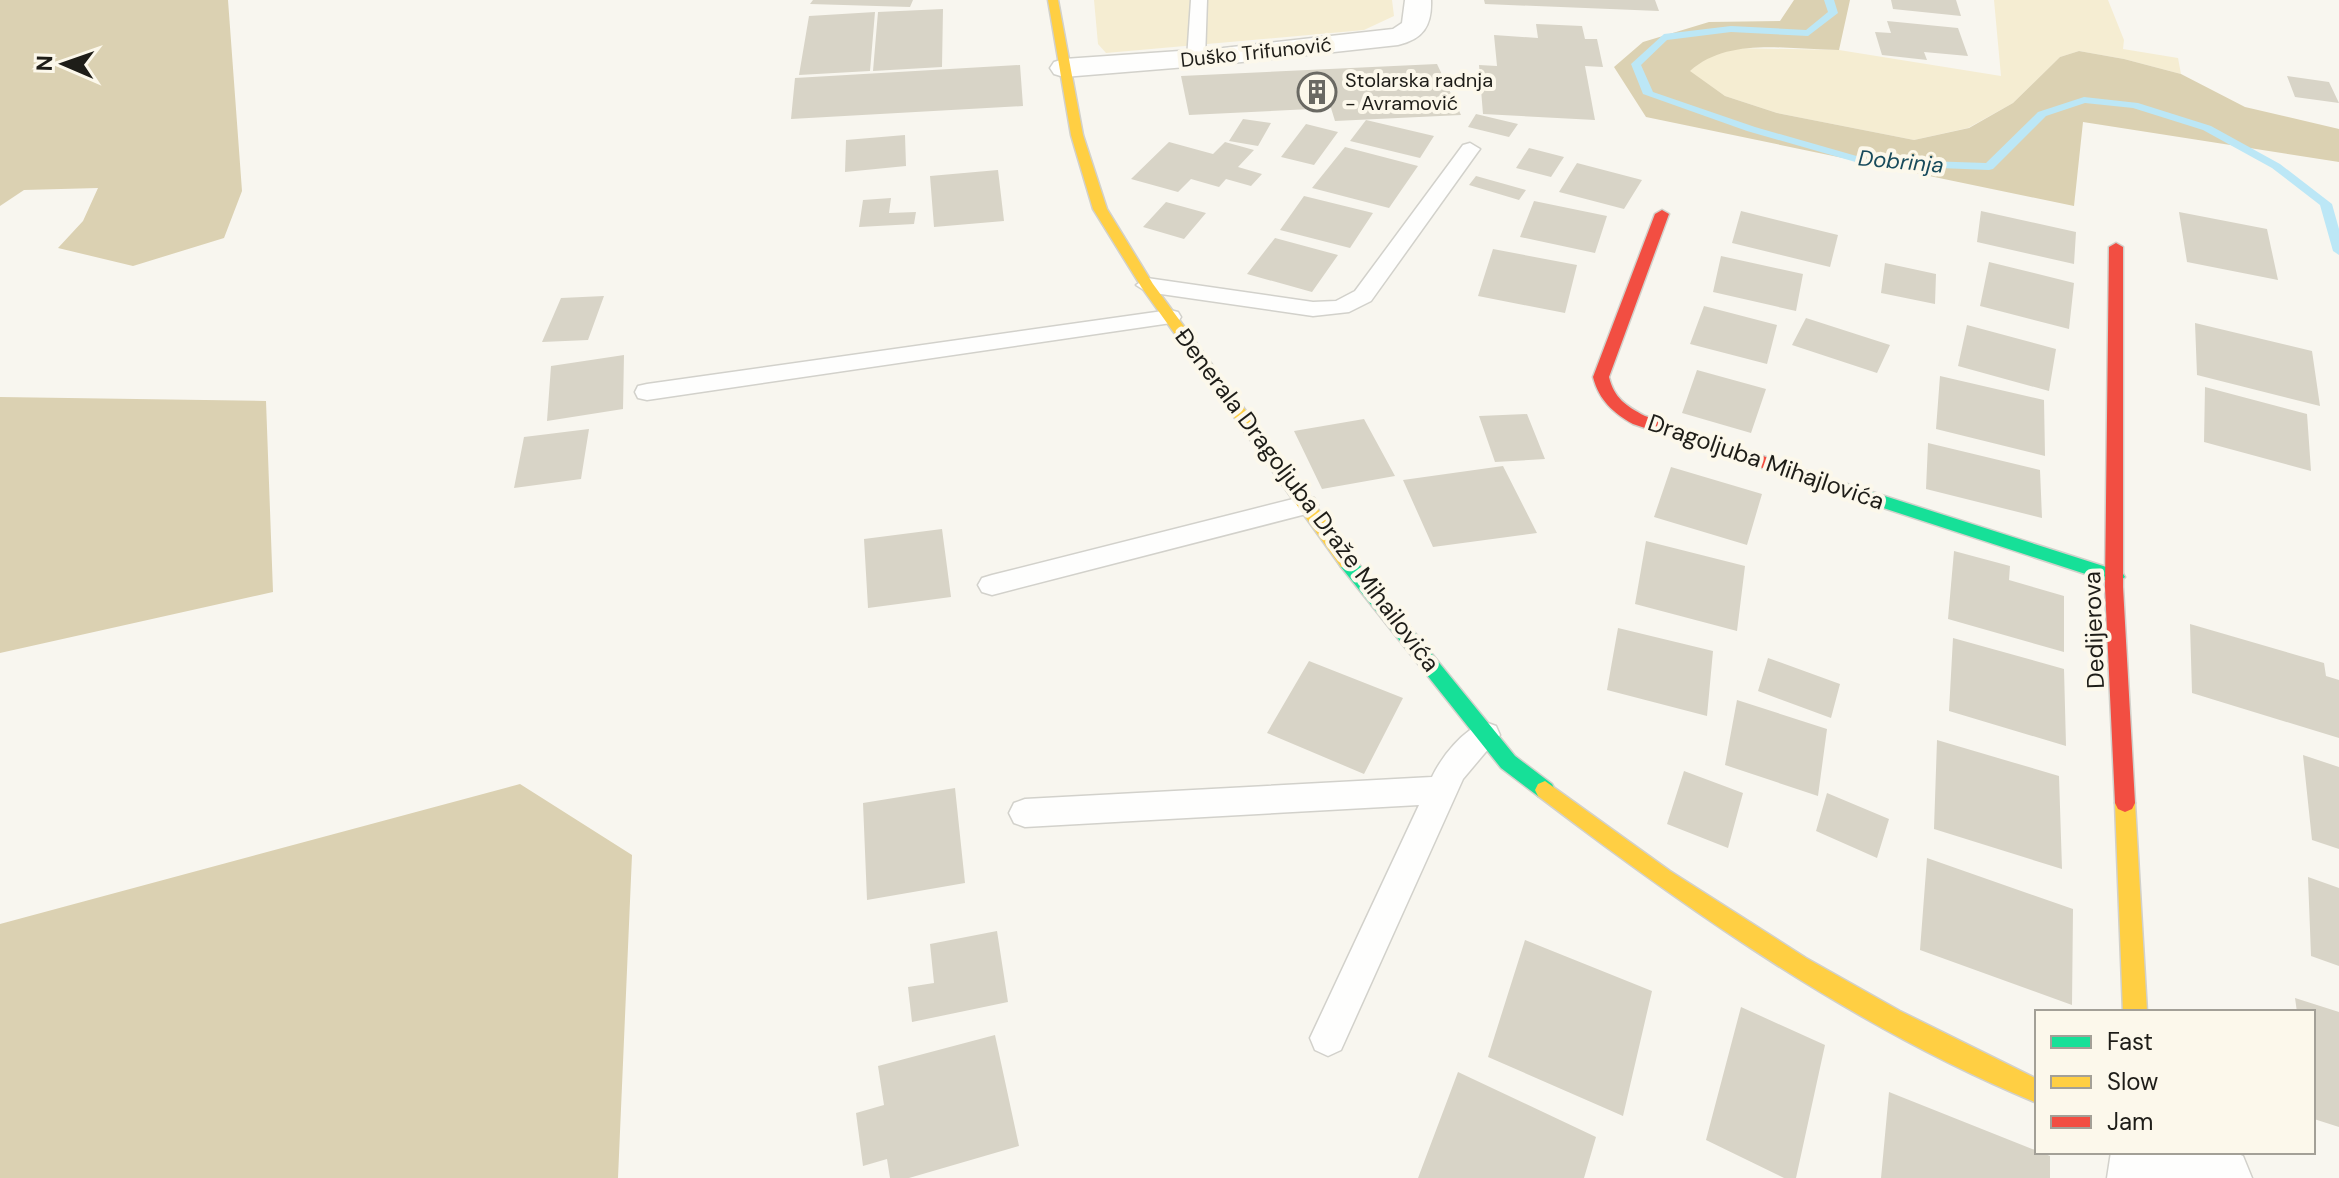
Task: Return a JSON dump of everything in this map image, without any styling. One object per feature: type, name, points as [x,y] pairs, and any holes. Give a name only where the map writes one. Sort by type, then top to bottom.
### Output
[{"type":"street","name":"Đenerala Dragoljuba Draže Mihailovića","points":[[1053,0],[1077,135],[1100,209],[1147,285],[1305,505],[1508,762],[1661,877],[1777,953],[1963,1057],[2035,1090]]},
{"type":"street","name":"Duško Trifunović","points":[[1064,68],[1196,59],[1398,37],[1413,32],[1417,25],[1418,0]]},
{"type":"street","name":"Dragoljuba Mihajlovića","points":[[1662,214],[1601,377],[1605,395],[1619,409],[1639,420],[1705,444],[2116,577]]},
{"type":"street","name":"Dedijerova","points":[[2116,247],[2116,577],[2135,1010]]},
{"type":"street","points":[[2138,1178],[2141,1154]]},
{"type":"street","points":[[2171,1154],[2221,1178]]},
{"type":"lane","points":[[1196,59],[1199,0]]},
{"type":"lane","points":[[1147,285],[1313,309],[1352,303],[1363,296],[1470,149]]},
{"type":"lane","points":[[647,392],[1170,317]]},
{"type":"lane","points":[[992,585],[1305,505]]},
{"type":"lane","points":[[1328,1038],[1451,771],[1485,735]]},
{"type":"lane","points":[[1025,813],[1442,790]]},
{"type":"shaded area","points":[[0,0],[228,0],[242,191],[224,238],[133,266],[58,248],[83,221],[98,188],[24,190],[0,206]]},
{"type":"shaded area","points":[[1094,0],[1392,0],[1394,16],[1364,30],[1106,53],[1098,44]]},
{"type":"shaded area","points":[[1794,0],[1850,0],[1839,50],[1741,49],[1706,60],[1690,71],[1725,96],[1777,113],[1914,140],[1969,128],[2013,103],[2060,57],[2079,51],[2181,74],[2245,107],[2339,129],[2339,162],[2083,122],[2074,206],[1646,117],[1614,67],[1643,42],[1709,22],[1780,21]]},
{"type":"shaded area","points":[[1994,0],[2108,0],[2124,40],[2123,49],[2178,58],[2181,74],[2079,51],[2060,57],[2013,103],[1968,128],[1914,140],[1777,113],[1725,96],[1689,71],[1707,58],[1732,48],[1839,50],[2001,76]]},
{"type":"shaded area","points":[[0,397],[266,401],[273,592],[0,653]]},
{"type":"shaded area","points":[[520,784],[632,855],[618,1178],[0,1178],[0,924]]},
{"type":"building","points":[[813,0],[913,0],[910,7],[810,4]]},
{"type":"building","points":[[1484,0],[1655,0],[1659,11],[1485,4]]},
{"type":"building","points":[[1891,0],[1956,0],[1961,16],[1893,9]]},
{"type":"building","points":[[943,9],[942,67],[873,71],[878,12]]},
{"type":"building","points":[[875,12],[870,71],[799,75],[809,16]]},
{"type":"building","points":[[1887,21],[1958,28],[1968,56],[1924,52],[1927,60],[1882,55],[1875,32],[1891,33]]},
{"type":"building","points":[[1536,24],[1582,26],[1585,39],[1597,39],[1603,67],[1585,66],[1595,120],[1483,114],[1479,65],[1497,66],[1494,35],[1538,38]]},
{"type":"building","name":"Stolarska radnja - Avramović","points":[[1437,64],[1461,115],[1335,121],[1331,108],[1189,115],[1181,76]]},
{"type":"building","points":[[1020,65],[1023,106],[791,119],[795,78]]},
{"type":"building","points":[[2287,76],[2329,82],[2339,103],[2295,97]]},
{"type":"building","points":[[1476,114],[1518,124],[1509,137],[1468,127]]},
{"type":"building","points":[[1243,119],[1271,123],[1258,146],[1229,141]]},
{"type":"building","points":[[1366,120],[1434,136],[1420,158],[1350,141]]},
{"type":"building","points":[[1306,124],[1338,132],[1314,165],[1281,157]]},
{"type":"building","points":[[905,135],[906,166],[845,172],[846,140]]},
{"type":"building","points":[[1169,142],[1213,154],[1225,142],[1254,150],[1238,167],[1262,174],[1251,186],[1226,179],[1219,187],[1191,179],[1178,192],[1131,179]]},
{"type":"building","points":[[1345,147],[1418,166],[1389,208],[1312,188]]},
{"type":"building","points":[[1529,148],[1564,157],[1551,177],[1516,168]]},
{"type":"building","points":[[1577,163],[1642,180],[1624,209],[1559,192]]},
{"type":"building","points":[[998,170],[1004,221],[934,227],[930,176]]},
{"type":"building","points":[[1476,176],[1526,190],[1519,200],[1469,185]]},
{"type":"building","points":[[1304,196],[1373,213],[1350,248],[1280,230]]},
{"type":"building","points":[[891,198],[889,213],[916,212],[914,224],[859,227],[863,200]]},
{"type":"building","points":[[1534,201],[1607,216],[1595,253],[1520,237]]},
{"type":"building","points":[[1166,202],[1206,213],[1184,239],[1143,227]]},
{"type":"building","points":[[1741,211],[1838,235],[1830,267],[1732,243]]},
{"type":"building","points":[[1981,211],[2076,232],[2074,264],[1977,242]]},
{"type":"building","points":[[2179,212],[2267,229],[2278,280],[2187,262]]},
{"type":"building","points":[[1275,238],[1338,255],[1312,292],[1247,274]]},
{"type":"building","points":[[1493,249],[1577,265],[1565,313],[1478,296]]},
{"type":"building","points":[[1721,256],[1803,274],[1796,311],[1713,292]]},
{"type":"building","points":[[1989,262],[2074,283],[2069,329],[1980,306]]},
{"type":"building","points":[[1885,263],[1936,274],[1935,304],[1881,293]]},
{"type":"building","points":[[604,296],[588,340],[542,342],[561,298]]},
{"type":"building","points":[[1704,306],[1777,325],[1767,364],[1690,344]]},
{"type":"building","points":[[1806,318],[1890,345],[1877,373],[1792,345]]},
{"type":"building","points":[[2195,323],[2312,351],[2320,406],[2197,375]]},
{"type":"building","points":[[1967,325],[2056,349],[2049,391],[1958,366]]},
{"type":"building","points":[[624,355],[623,409],[547,421],[551,366]]},
{"type":"building","points":[[1697,370],[1766,389],[1751,433],[1682,413]]},
{"type":"building","points":[[1940,376],[2044,400],[2045,456],[1936,429]]},
{"type":"building","points":[[2205,387],[2307,414],[2311,471],[2204,442]]},
{"type":"building","points":[[1527,414],[1545,459],[1495,462],[1479,416]]},
{"type":"building","points":[[1364,419],[1395,476],[1322,489],[1294,431]]},
{"type":"building","points":[[589,429],[581,479],[514,488],[524,437]]},
{"type":"building","points":[[1928,443],[2040,470],[2042,518],[1926,489]]},
{"type":"building","points":[[1503,466],[1537,533],[1433,547],[1403,480]]},
{"type":"building","points":[[1671,467],[1762,494],[1747,545],[1654,517]]},
{"type":"building","points":[[942,529],[951,597],[868,608],[864,539]]},
{"type":"building","points":[[1646,541],[1745,566],[1737,631],[1635,604]]},
{"type":"building","points":[[1954,551],[2010,566],[2009,580],[2064,596],[2064,652],[1948,619]]},
{"type":"building","points":[[2190,624],[2324,663],[2326,676],[2339,680],[2339,738],[2192,693]]},
{"type":"building","points":[[1618,628],[1713,651],[1707,716],[1607,690]]},
{"type":"building","points":[[1953,638],[2064,669],[2066,746],[1949,711]]},
{"type":"building","points":[[1768,658],[1840,684],[1831,718],[1758,691]]},
{"type":"building","points":[[1309,661],[1403,698],[1364,774],[1267,733]]},
{"type":"building","points":[[1737,700],[1827,729],[1818,796],[1725,765]]},
{"type":"building","points":[[1937,740],[2059,776],[2062,869],[1934,829]]},
{"type":"building","points":[[2303,755],[2339,767],[2339,849],[2312,840]]},
{"type":"building","points":[[1684,771],[1743,793],[1728,848],[1667,824]]},
{"type":"building","points":[[955,788],[965,883],[867,900],[863,803]]},
{"type":"building","points":[[1827,793],[1889,819],[1877,858],[1816,831]]},
{"type":"building","points":[[1927,858],[2073,909],[2072,1005],[1920,950]]},
{"type":"building","points":[[2308,877],[2339,888],[2339,966],[2311,956]]},
{"type":"building","points":[[997,931],[1008,1002],[912,1022],[908,987],[934,983],[930,944]]},
{"type":"building","points":[[1525,940],[1652,991],[1623,1116],[1488,1057]]},
{"type":"building","points":[[2295,998],[2339,1012],[2339,1127],[2315,1119],[2315,1010],[2297,1010]]},
{"type":"building","points":[[1741,1007],[1825,1045],[1796,1178],[1784,1178],[1706,1140]]},
{"type":"building","points":[[995,1035],[1019,1146],[909,1178],[890,1178],[887,1159],[863,1166],[856,1113],[884,1105],[878,1066]]},
{"type":"building","points":[[1458,1072],[1596,1137],[1584,1178],[1418,1178]]},
{"type":"building","points":[[1889,1092],[2035,1150],[2035,1154],[2050,1156],[2050,1178],[1881,1178]]},
{"type":"waterway","name":"Dobrinja","points":[[1829,0],[1833,13],[1808,33],[1731,29],[1664,37],[1636,64],[1648,94],[1751,129],[1866,162],[1989,167],[2042,114],[2084,100],[2134,105],[2207,128],[2276,166],[2326,204],[2339,251]]},
{"type":"traffic: fast","points":[[1819,481],[2116,577]]},
{"type":"traffic: fast","points":[[1347,562],[1508,762],[1545,790]]},
{"type":"traffic: slow","points":[[1053,0],[1077,135],[1100,209],[1147,285],[1347,562]]},
{"type":"traffic: slow","points":[[1545,790],[1632,857],[1752,937],[1892,1019],[2035,1090]]},
{"type":"traffic: slow","points":[[2125,803],[2135,1010]]},
{"type":"traffic: jam","points":[[1662,214],[1601,377],[1606,392],[1619,408],[1639,420],[1819,481]]},
{"type":"traffic: jam","points":[[2116,247],[2114,587],[2125,803]]},
{"type":"place","name":"Stolarska radnja - Avramović","points":[[1317,92]]}]
